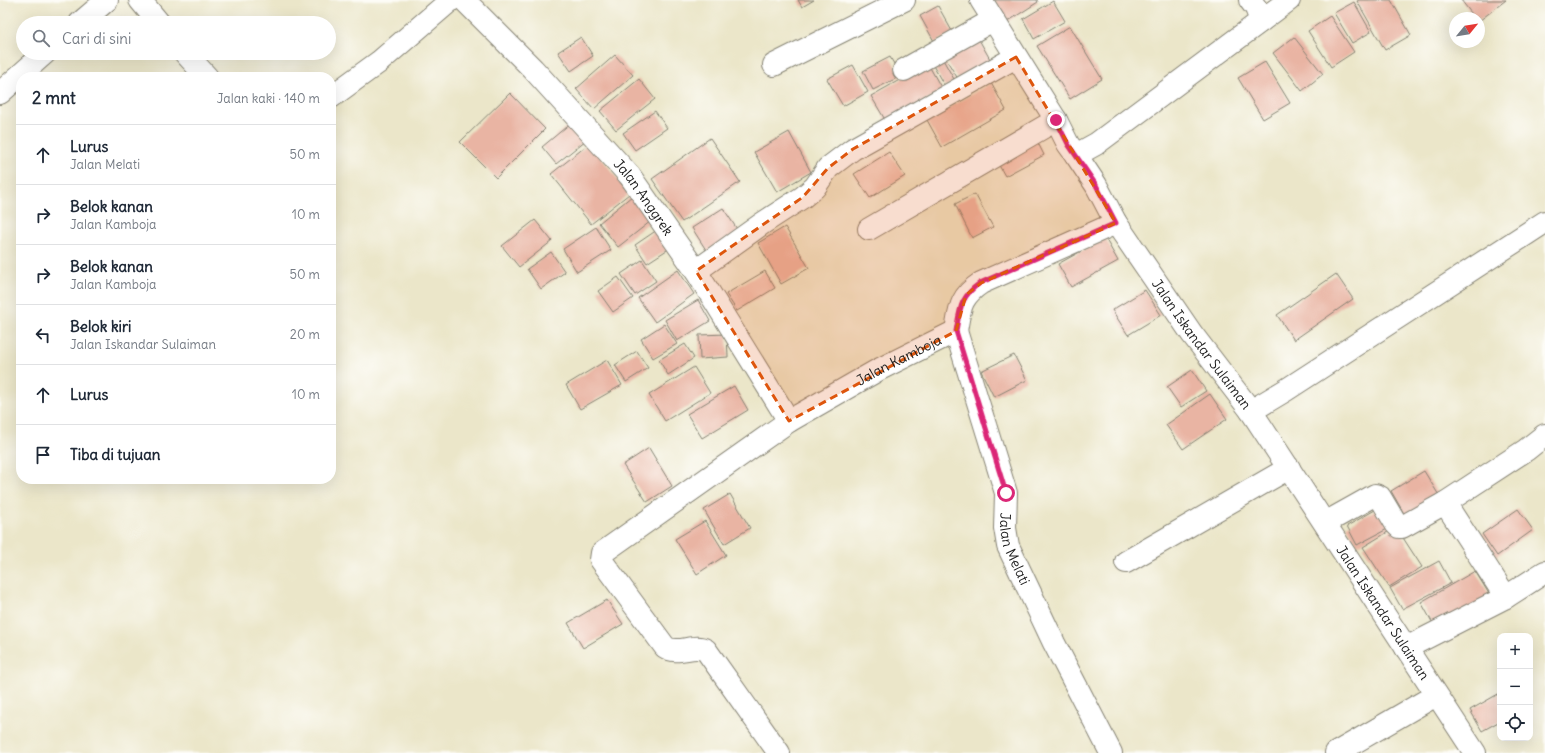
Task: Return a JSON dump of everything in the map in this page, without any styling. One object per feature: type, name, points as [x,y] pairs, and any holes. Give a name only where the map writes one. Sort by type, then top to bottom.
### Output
[{"type":"street","points":[[89,16],[108,0]]},
{"type":"street","points":[[140,0],[153,16]]},
{"type":"street","points":[[336,93],[379,62],[451,0]]},
{"type":"street","name":"Jalan Anggrek","points":[[464,0],[533,69],[630,176],[696,270],[789,421]]},
{"type":"street","points":[[774,65],[904,0]]},
{"type":"street","name":"Jalan Iskandar Sulaiman","points":[[981,0],[1056,120],[1068,144],[1096,185],[1116,223],[1192,334],[1252,411],[1474,753]]},
{"type":"street","points":[[1250,0],[1256,8],[1261,21]]},
{"type":"street","points":[[1076,155],[1096,144],[1289,0]]},
{"type":"street","points":[[904,70],[993,20]]},
{"type":"street","points":[[696,270],[802,197],[814,186],[828,168],[853,149],[1016,57]]},
{"type":"street","points":[[24,72],[37,60]]},
{"type":"street","points":[[192,60],[203,72]]},
{"type":"street","points":[[0,93],[16,79]]},
{"type":"street","points":[[869,229],[1056,120]]},
{"type":"street","points":[[1252,411],[1545,222]]},
{"type":"street","name":"Jalan Kamboja","points":[[779,753],[706,650],[696,648],[672,651],[665,647],[601,560],[601,557],[606,550],[789,421],[878,370],[956,331],[960,312],[966,295],[980,283],[1116,223]]},
{"type":"street","name":"Jalan Melati","points":[[956,331],[1006,493],[1005,528],[1008,546],[1054,642],[1111,753]]},
{"type":"street","points":[[1325,523],[1375,495],[1380,498],[1399,527],[1445,503],[1526,450],[1545,435]]},
{"type":"street","points":[[1126,562],[1289,468]]},
{"type":"street","points":[[1445,503],[1506,597]]},
{"type":"street","points":[[1406,648],[1506,597],[1545,572]]},
{"type":"street","points":[[1336,753],[1436,695]]},
{"type":"highlighted area","points":[[1016,57],[1116,223],[981,283],[966,295],[956,331],[789,421],[696,271],[803,197],[828,168],[853,149]]},
{"type":"building","points":[[798,0],[814,0],[802,7]]},
{"type":"building","points":[[1037,0],[1038,2],[1007,22],[994,1]]},
{"type":"building","points":[[1391,0],[1411,35],[1385,50],[1357,1]]},
{"type":"building","points":[[1461,0],[1506,0],[1485,16],[1485,12],[1470,12]]},
{"type":"building","points":[[1053,1],[1065,21],[1034,39],[1023,19]]},
{"type":"building","points":[[1354,2],[1371,32],[1352,43],[1334,13]]},
{"type":"building","points":[[938,6],[953,33],[935,43],[920,16]]},
{"type":"building","points":[[1330,16],[1354,52],[1331,67],[1308,31]]},
{"type":"building","points":[[1070,26],[1102,79],[1070,99],[1037,46]]},
{"type":"building","points":[[977,36],[991,61],[958,79],[943,54]]},
{"type":"building","points":[[581,37],[593,56],[571,71],[558,52]]},
{"type":"building","points":[[1294,37],[1323,74],[1302,91],[1273,53]]},
{"type":"building","points":[[615,55],[633,75],[594,109],[576,89]]},
{"type":"building","points":[[941,56],[955,81],[945,87],[931,62]]},
{"type":"building","points":[[890,57],[901,76],[873,90],[863,71]]},
{"type":"building","points":[[1265,62],[1290,103],[1263,119],[1238,78]]},
{"type":"building","points":[[928,64],[943,91],[887,123],[871,96]]},
{"type":"building","points":[[853,65],[868,92],[843,106],[827,79]]},
{"type":"building","points":[[639,79],[655,99],[616,130],[600,111]]},
{"type":"building","points":[[991,83],[1006,110],[942,147],[927,120]]},
{"type":"building","points":[[510,93],[545,129],[496,178],[460,142]]},
{"type":"building","points":[[655,111],[667,128],[635,150],[623,133]]},
{"type":"building","points":[[572,122],[586,140],[556,164],[542,147]]},
{"type":"building","points":[[789,132],[811,172],[777,192],[754,152]]},
{"type":"building","points":[[710,138],[740,182],[682,222],[652,179]]},
{"type":"building","points":[[1036,139],[1044,155],[1005,176],[996,160]]},
{"type":"building","points":[[590,143],[629,194],[591,224],[551,174]]},
{"type":"building","points":[[889,152],[905,176],[870,198],[854,174]]},
{"type":"building","points":[[975,194],[993,227],[972,238],[955,204]]},
{"type":"building","points":[[632,196],[651,221],[618,247],[599,223]]},
{"type":"building","points":[[723,208],[739,232],[708,253],[692,228]]},
{"type":"building","points":[[535,220],[552,241],[519,267],[502,246]]},
{"type":"building","points":[[596,227],[611,250],[577,272],[563,249]]},
{"type":"building","points":[[785,227],[809,268],[781,284],[758,243]]},
{"type":"building","points":[[657,230],[670,248],[647,263],[635,245]]},
{"type":"building","points":[[1105,238],[1118,261],[1071,287],[1058,264]]},
{"type":"building","points":[[551,252],[565,272],[541,289],[527,269]]},
{"type":"building","points":[[642,260],[656,281],[635,295],[621,274]]},
{"type":"building","points":[[678,270],[694,294],[655,322],[638,298]]},
{"type":"building","points":[[765,271],[775,288],[737,311],[726,294]]},
{"type":"building","points":[[1336,274],[1353,299],[1294,340],[1277,315]]},
{"type":"building","points":[[618,277],[633,298],[613,312],[598,291]]},
{"type":"building","points":[[1145,290],[1161,315],[1128,335],[1112,310]]},
{"type":"building","points":[[698,300],[710,321],[677,341],[665,320]]},
{"type":"building","points":[[664,324],[677,344],[653,358],[641,339]]},
{"type":"building","points":[[727,334],[728,357],[700,359],[699,335]]},
{"type":"building","points":[[685,344],[694,358],[668,375],[659,360]]},
{"type":"building","points":[[637,351],[648,368],[626,382],[615,365]]},
{"type":"building","points":[[1014,355],[1027,380],[994,397],[981,371]]},
{"type":"building","points":[[607,360],[622,385],[580,409],[566,385]]},
{"type":"building","points":[[694,367],[710,393],[665,421],[649,395]]},
{"type":"building","points":[[1192,370],[1206,391],[1181,407],[1167,387]]},
{"type":"building","points":[[734,386],[748,410],[702,438],[687,414]]},
{"type":"building","points":[[1210,394],[1227,419],[1183,449],[1166,425]]},
{"type":"building","points":[[649,448],[672,486],[647,502],[623,465]]},
{"type":"building","points":[[1424,471],[1440,497],[1406,517],[1391,491]]},
{"type":"building","points":[[730,494],[750,528],[724,544],[704,510]]},
{"type":"building","points":[[1382,506],[1393,526],[1357,545],[1347,526]]},
{"type":"building","points":[[1518,509],[1533,530],[1497,556],[1482,534]]},
{"type":"building","points":[[705,521],[726,555],[697,574],[675,539]]},
{"type":"building","points":[[1396,527],[1422,567],[1389,587],[1363,547]]},
{"type":"building","points":[[1439,561],[1451,583],[1402,609],[1390,588]]},
{"type":"building","points":[[1475,571],[1491,597],[1436,629],[1421,602]]},
{"type":"building","points":[[607,600],[623,624],[583,648],[568,623]]},
{"type":"building","points":[[1497,695],[1497,723],[1482,731],[1470,710]]},
{"type":"route","points":[[1006,493],[990,437],[956,331],[960,312],[966,295],[980,283],[1116,223],[1096,185],[1068,144],[1056,120]]}]
